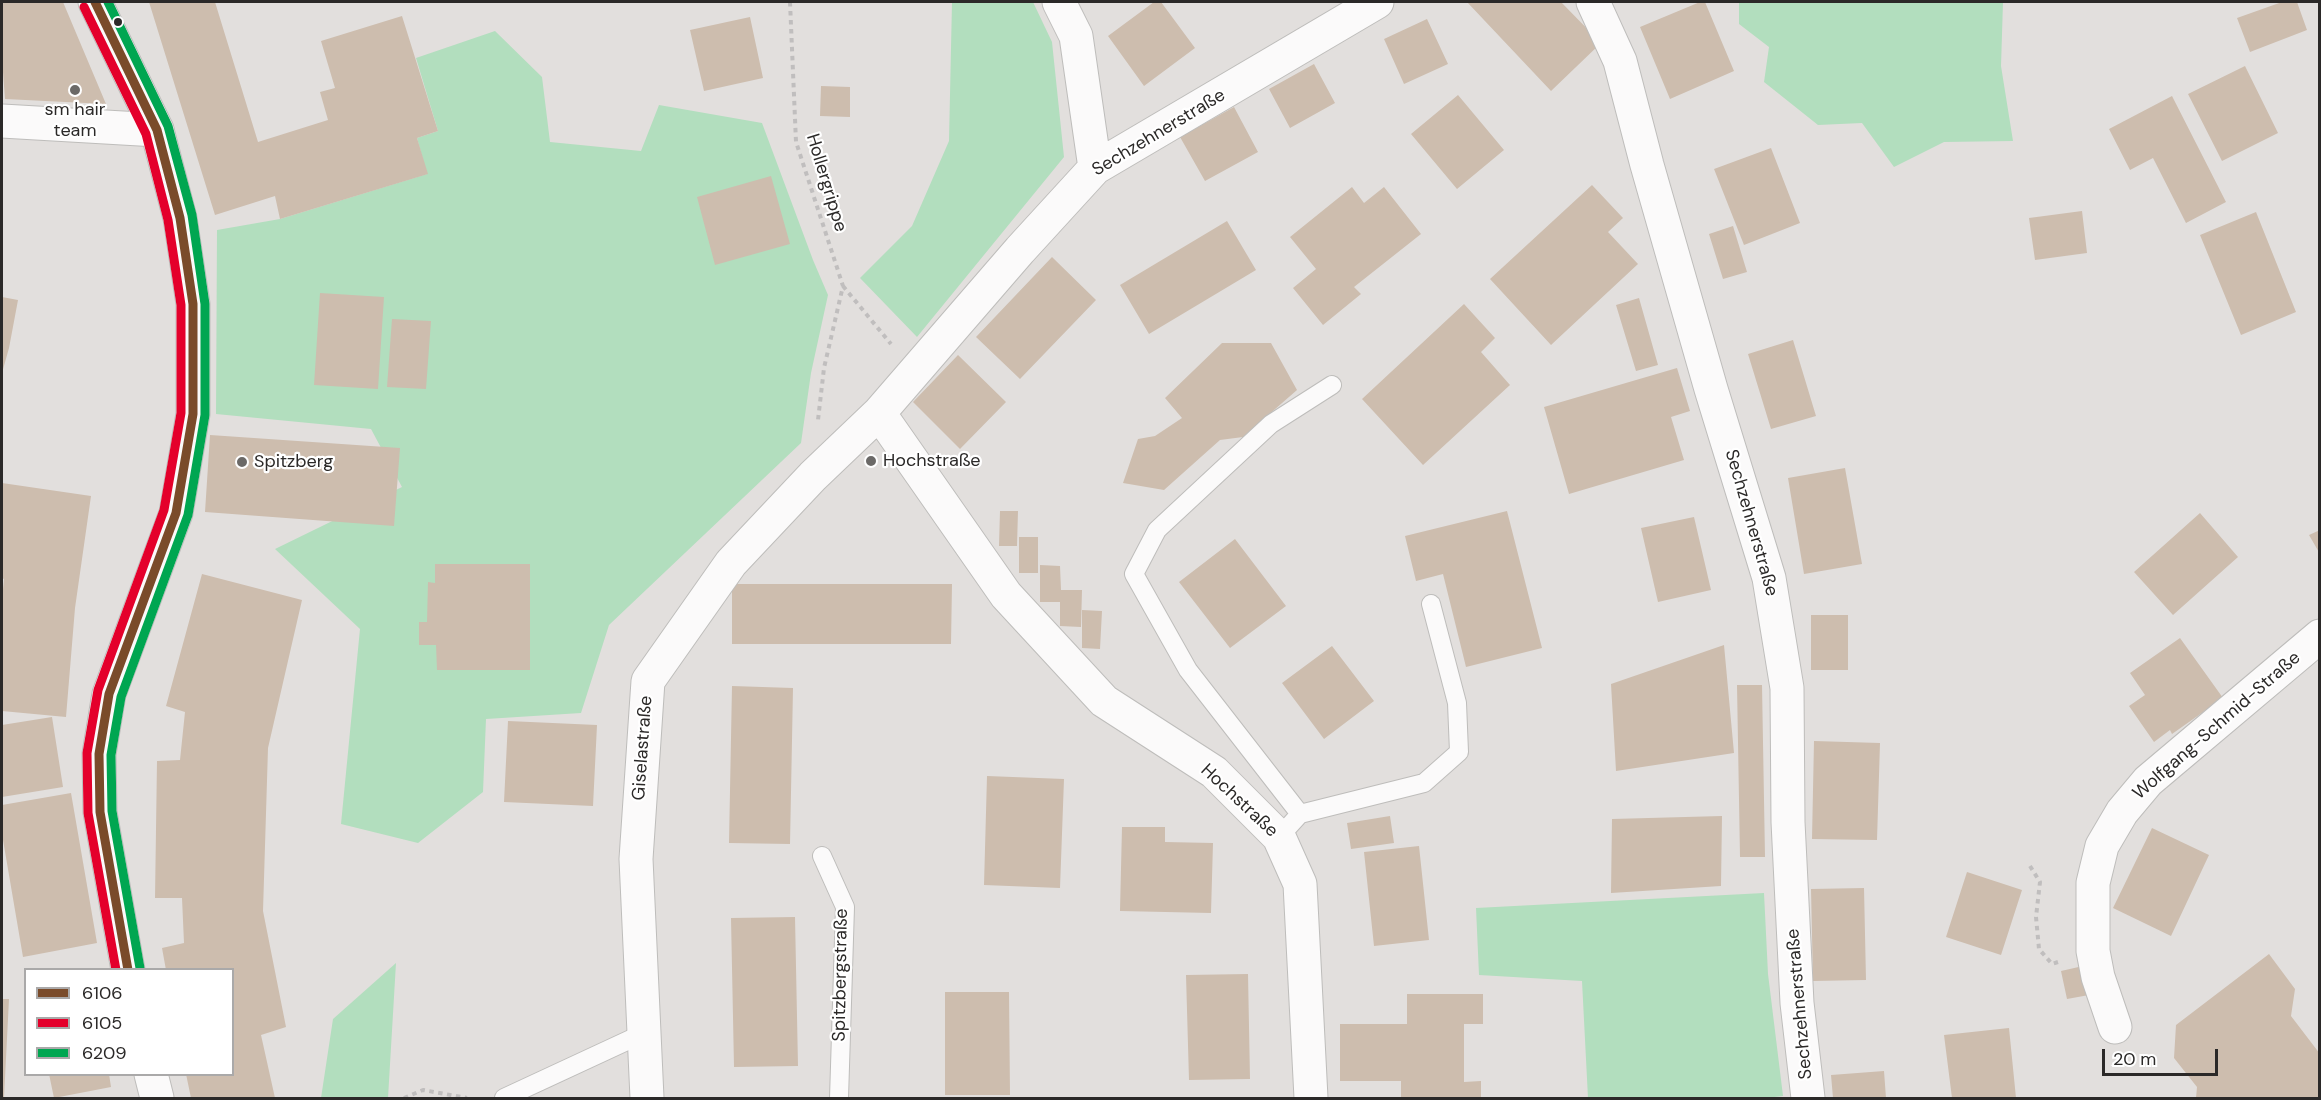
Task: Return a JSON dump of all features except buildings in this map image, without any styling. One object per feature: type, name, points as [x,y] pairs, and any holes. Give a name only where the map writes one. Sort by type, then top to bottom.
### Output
[{"type":"street","points":[[95,2],[157,130],[180,218],[193,304],[194,405],[176,513],[109,694],[99,754],[100,812],[128,968]]},
{"type":"street","points":[[1059,2],[1076,36],[1095,168]]},
{"type":"street","name":"Sechzehnerstraße","points":[[879,413],[1020,250],[1095,168],[1377,2]]},
{"type":"street","name":"Sechzehnerstraße","points":[[1593,2],[1620,62],[1708,377],[1769,578],[1787,688],[1788,822],[1797,1003],[1808,1098]]},
{"type":"street","points":[[2,121],[157,130]]},
{"type":"street","name":"Hochstraße","points":[[879,413],[1006,595],[1104,701],[1214,772],[1290,826],[1299,884],[1311,1098]]},
{"type":"street","name":"Giselastraße","points":[[647,1098],[636,859],[648,681],[731,563],[813,476],[879,413]]},
{"type":"street","name":"Wolfgang-Schmid-Straße","points":[[2115,1027],[2098,977],[2093,951],[2093,883],[2102,846],[2122,812],[2148,782],[2319,636]]},
{"type":"street","points":[[151,1076],[157,1098]]},
{"type":"lane","points":[[1332,385],[1271,424],[1157,530],[1134,574],[1188,670],[1290,826],[1424,783],[1459,752],[1457,703],[1431,604]]},
{"type":"lane","name":"Spitzbergstraße","points":[[822,856],[845,907],[839,1098]]},
{"type":"lane","points":[[504,1098],[644,1033]]},
{"type":"path","name":"Hollergrippe","points":[[790,2],[796,142],[843,286]]},
{"type":"path","points":[[824,368],[843,286]]},
{"type":"path","points":[[843,286],[914,372]]},
{"type":"path","points":[[2030,866],[2040,882],[2036,917],[2039,949],[2052,964]]},
{"type":"path","points":[[404,1098],[423,1090],[467,1098]]},
{"type":"green space","points":[[952,2],[1033,2],[1052,42],[1064,157],[917,337],[860,278],[912,226],[949,141]]},
{"type":"green space","points":[[1739,2],[2003,2],[2001,66],[2013,141],[1944,142],[1894,167],[1862,123],[1818,125],[1764,82],[1769,47],[1739,24]]},
{"type":"green space","points":[[495,31],[542,77],[550,142],[641,151],[659,105],[762,123],[828,295],[811,373],[801,443],[609,625],[581,713],[486,719],[483,792],[418,843],[341,824],[360,629],[275,549],[402,487],[371,429],[216,414],[217,230],[280,219],[427,174],[417,138],[438,131],[416,58]]},
{"type":"green space","points":[[1764,893],[1768,974],[1783,1096],[1766,1098],[1588,1098],[1582,981],[1479,975],[1476,908]]},
{"type":"green space","points":[[396,963],[388,1098],[321,1098],[333,1019]]},
{"type":"transit line","name":"6106","points":[[95,2],[157,130],[180,218],[193,304],[193,414],[176,513],[109,694],[99,754],[100,812],[128,968]]},
{"type":"transit line","name":"6209","points":[[108,2],[168,126],[192,215],[205,304],[205,415],[188,515],[121,697],[111,755],[112,811],[140,968]]},
{"type":"transit line","name":"6105","points":[[84,7],[146,134],[168,220],[181,305],[181,413],[164,510],[98,690],[87,753],[88,813],[116,968]]},
{"type":"place","name":"sm hair team","points":[[75,90]]},
{"type":"place","name":"Hochstraße","points":[[871,461]]},
{"type":"place","name":"Spitzberg","points":[[242,462]]}]
